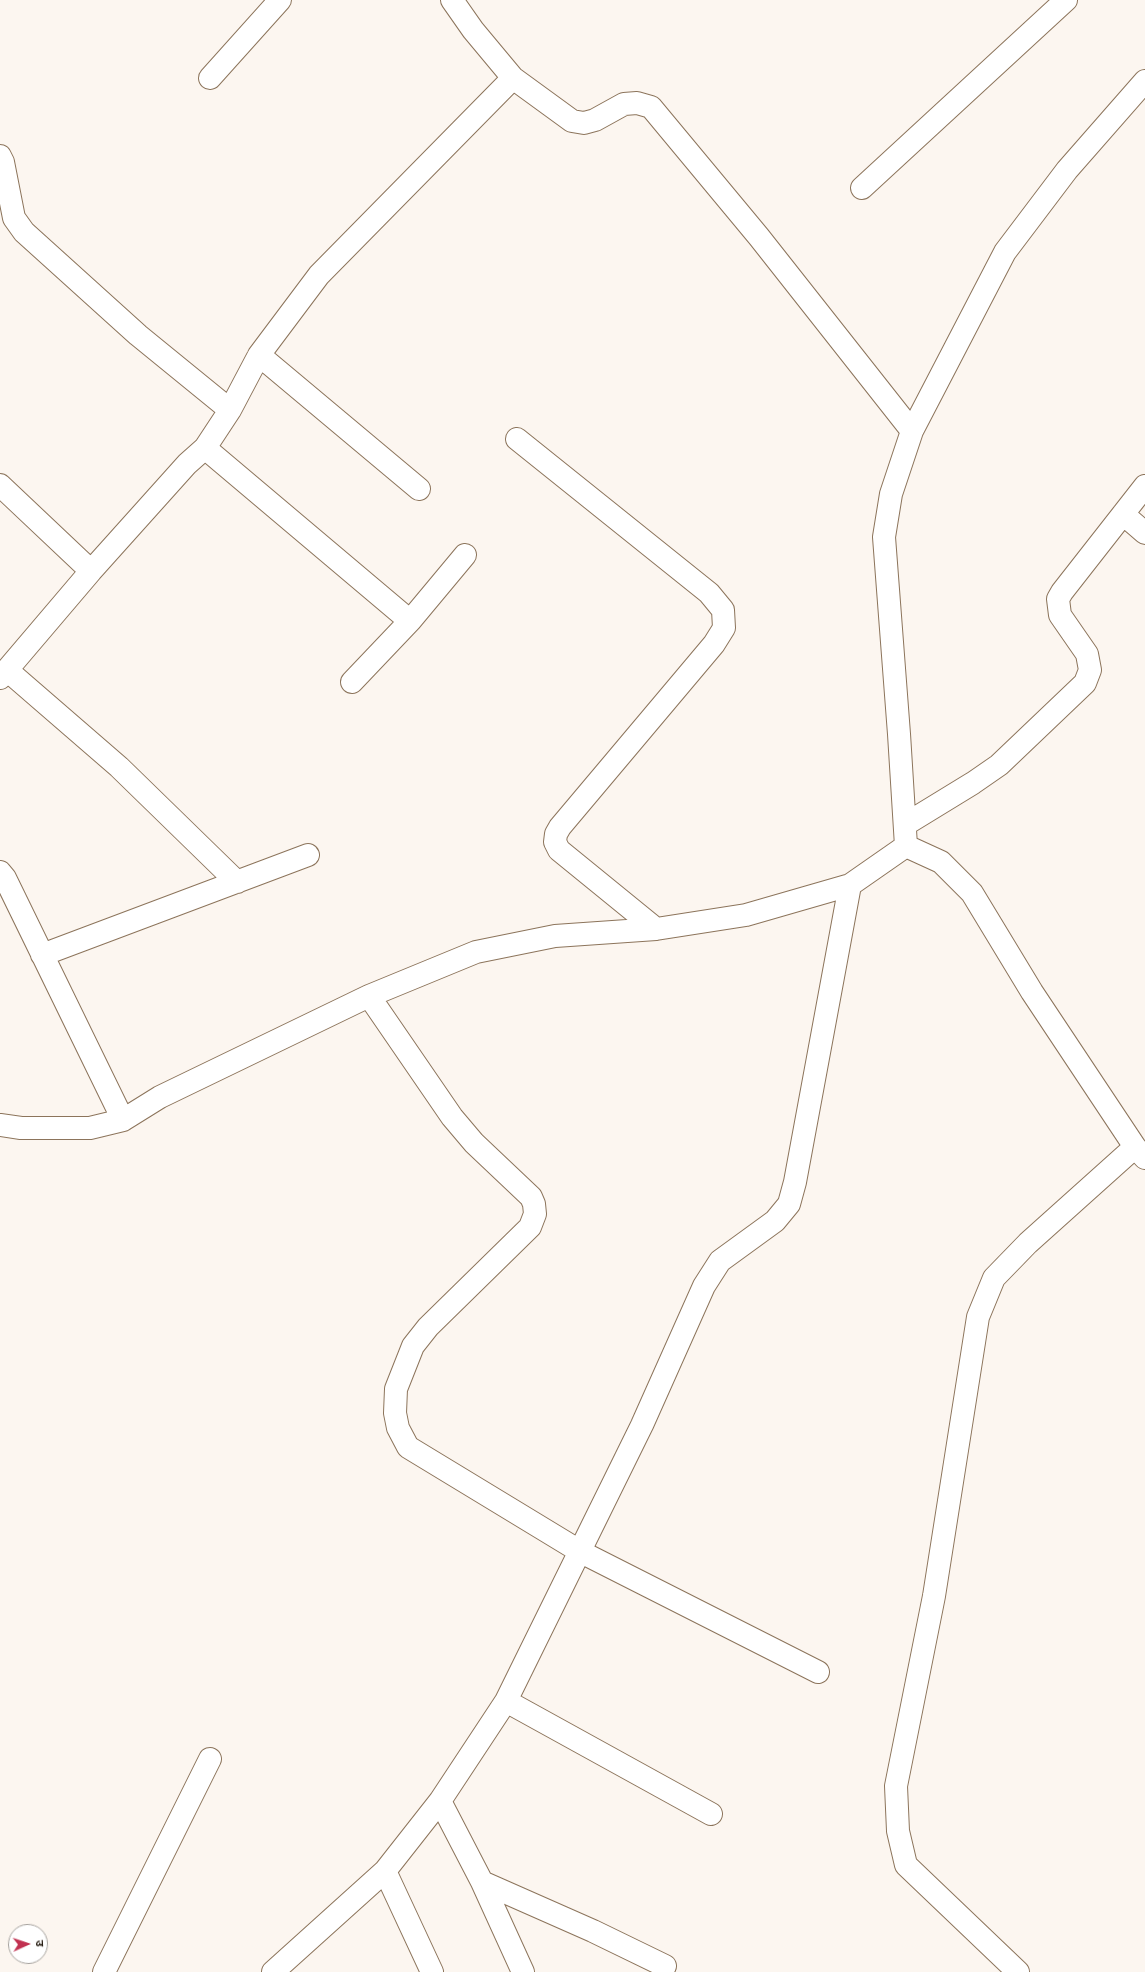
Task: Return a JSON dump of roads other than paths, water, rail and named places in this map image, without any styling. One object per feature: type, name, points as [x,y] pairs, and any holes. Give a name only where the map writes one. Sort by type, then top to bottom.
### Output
[{"type":"street","points":[[210,78],[280,0]]},
{"type":"street","points":[[452,0],[473,30],[513,78],[572,121],[584,123],[590,122],[624,104],[637,103],[651,107],[759,237],[912,431]]},
{"type":"street","points":[[862,188],[1066,0]]},
{"type":"street","points":[[237,882],[119,767],[4,674],[91,571],[187,464],[205,448],[230,410],[259,355],[319,275],[513,78]]},
{"type":"street","points":[[906,846],[906,824],[884,537],[891,494],[912,431],[1005,252],[1068,170],[1145,81]]},
{"type":"street","points":[[0,156],[3,162],[14,218],[24,232],[138,335],[230,410]]},
{"type":"street","points":[[259,355],[418,489]]},
{"type":"street","points":[[517,439],[708,593],[723,610],[724,628],[714,644],[560,827],[556,834],[555,842],[559,850],[656,929]]},
{"type":"street","points":[[205,448],[410,621]]},
{"type":"street","points":[[0,485],[91,571]]},
{"type":"street","points":[[906,824],[973,783],[999,764],[1085,683],[1090,670],[1087,654],[1060,615],[1058,599],[1145,486]]},
{"type":"street","points":[[1123,514],[1145,533]]},
{"type":"street","points":[[352,682],[410,621],[465,555]]},
{"type":"street","points":[[0,1125],[22,1128],[90,1128],[123,1120],[180,1087],[369,996],[476,952],[555,936],[656,929],[746,915],[850,885],[906,846]]},
{"type":"street","points":[[906,846],[941,862],[972,893],[1032,992],[1140,1153],[1028,1243],[994,1278],[978,1318],[934,1596],[896,1786],[898,1830],[906,1865],[1018,1972]]},
{"type":"street","points":[[42,955],[308,855]]},
{"type":"street","points":[[0,872],[123,1120]]},
{"type":"street","points":[[273,1972],[385,1871],[440,1802],[506,1701],[581,1552],[642,1425],[704,1286],[720,1261],[775,1221],[789,1204],[795,1182],[850,885]]},
{"type":"street","points":[[369,996],[452,1117],[474,1143],[531,1197],[534,1204],[535,1214],[530,1227],[428,1326],[413,1346],[396,1389],[395,1413],[398,1428],[408,1447],[581,1552],[818,1672]]},
{"type":"street","points":[[506,1701],[711,1814]]},
{"type":"street","points":[[104,1972],[210,1759]]},
{"type":"street","points":[[440,1802],[482,1882],[523,1972]]},
{"type":"street","points":[[385,1871],[432,1972]]},
{"type":"street","points":[[482,1882],[593,1930],[664,1966]]}]
